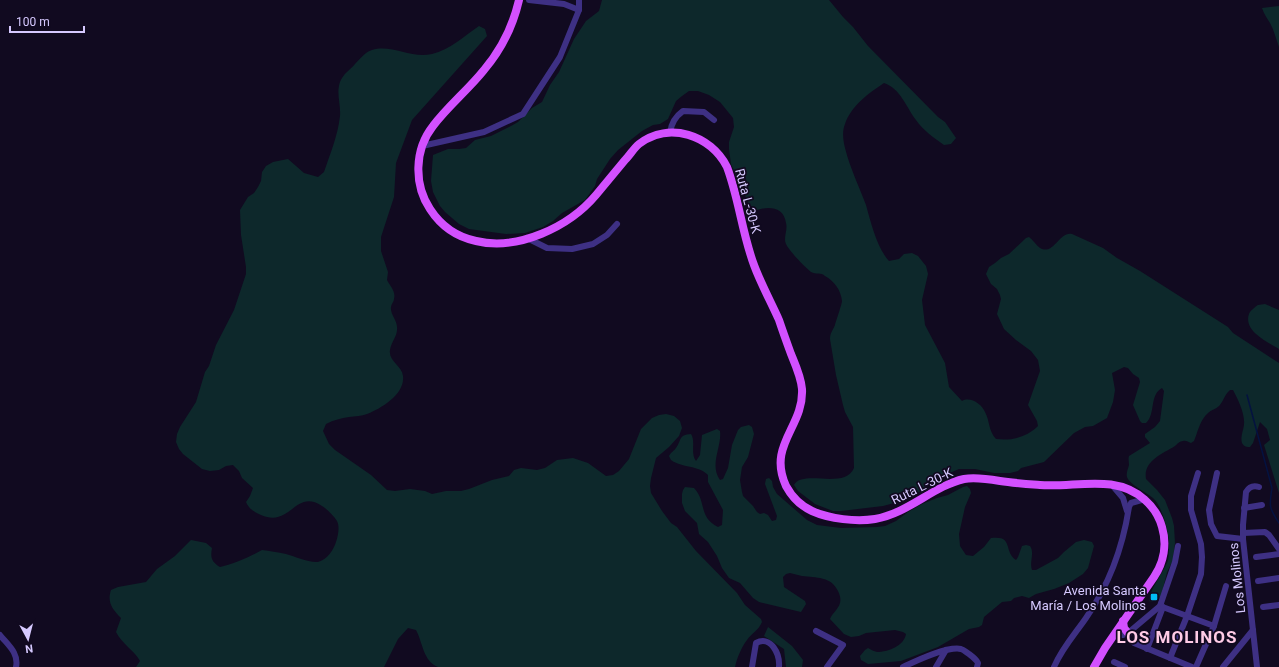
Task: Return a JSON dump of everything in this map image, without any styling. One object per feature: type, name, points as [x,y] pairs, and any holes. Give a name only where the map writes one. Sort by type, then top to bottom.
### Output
[{"type":"main road","name":"Ruta L-30-K","points":[[520,1],[509,31],[500,49],[484,70],[432,126],[422,146],[418,167],[420,187],[428,206],[441,223],[458,235],[478,242],[502,243],[527,238],[551,230],[572,217],[595,197],[637,145],[653,137],[670,133],[689,135],[701,140],[716,151],[724,162],[729,173],[743,230],[754,266],[779,321],[798,369],[802,388],[801,407],[785,440],[781,465],[785,484],[800,503],[819,513],[849,520],[866,520],[883,517],[898,512],[951,483],[966,479],[983,479],[1020,484],[1054,486],[1094,483],[1121,486],[1133,490],[1156,512],[1164,535],[1164,554],[1158,572],[1123,621],[1094,667]]},
{"type":"main road","points":[[1123,621],[1124,628],[1128,633]]},
{"type":"street","points":[[529,0],[564,4],[579,10]]},
{"type":"street","points":[[422,146],[484,132],[523,114],[560,57],[579,10],[579,0]]},
{"type":"street","points":[[670,133],[674,122],[683,111],[704,112],[714,120]]},
{"type":"street","points":[[527,238],[548,248],[572,249],[593,244],[607,235],[617,224]]},
{"type":"street","points":[[1170,658],[1200,579],[1202,563],[1201,544],[1191,510],[1191,496],[1198,472]]},
{"type":"street","points":[[1216,473],[1209,510],[1217,536],[1243,536],[1265,532],[1279,549]]},
{"type":"street","points":[[1110,484],[1123,498],[1128,514]]},
{"type":"street","name":"Los Molinos","points":[[1223,667],[1253,630],[1243,536],[1244,508],[1245,494],[1247,490],[1252,486],[1259,487]]},
{"type":"street","points":[[1054,667],[1067,643],[1086,618],[1103,590],[1118,553],[1129,506],[1131,503],[1144,499]]},
{"type":"street","points":[[1244,508],[1262,505]]},
{"type":"street","points":[[1148,649],[1176,562],[1178,546]]},
{"type":"street","points":[[1256,557],[1279,554]]},
{"type":"street","points":[[1258,581],[1279,578]]},
{"type":"street","points":[[1196,667],[1214,626],[1226,586]]},
{"type":"street","points":[[1263,607],[1279,605]]},
{"type":"street","points":[[1161,607],[1214,626]]},
{"type":"street","points":[[1114,635],[1123,635],[1128,633],[1161,607]]},
{"type":"street","points":[[1253,630],[1257,667]]},
{"type":"street","points":[[816,631],[843,645],[827,667]]},
{"type":"street","points":[[0,635],[14,652],[16,667]]},
{"type":"street","points":[[752,667],[756,643],[762,641],[774,648],[778,656],[779,667]]},
{"type":"street","points":[[1134,644],[1192,667]]},
{"type":"street","points":[[903,667],[946,650],[960,649],[976,659],[978,663],[977,667]]},
{"type":"street","points":[[936,667],[946,650]]},
{"type":"street","points":[[1114,662],[1125,667]]},
{"type":"green space","points":[[602,0],[829,0],[868,46],[938,117],[945,122],[956,138],[951,144],[944,145],[933,137],[919,124],[895,89],[884,83],[856,106],[848,117],[843,133],[844,145],[849,163],[866,205],[875,235],[885,256],[889,261],[899,259],[904,254],[912,253],[918,256],[926,266],[928,274],[922,300],[925,325],[945,363],[949,387],[962,401],[969,399],[981,406],[987,415],[993,436],[996,439],[1013,439],[1029,433],[1038,426],[1037,421],[1028,405],[1040,371],[1038,360],[1031,351],[1004,329],[997,314],[1001,299],[1000,295],[997,289],[991,284],[986,274],[989,267],[1009,254],[1026,238],[1029,237],[1040,248],[1045,250],[1053,246],[1063,236],[1072,234],[1103,248],[1140,271],[1228,327],[1233,333],[1279,363],[1279,493],[1264,445],[1270,440],[1267,429],[1260,422],[1253,443],[1250,447],[1247,447],[1242,443],[1241,438],[1244,420],[1241,407],[1235,394],[1233,390],[1230,390],[1219,406],[1205,416],[1194,441],[1191,443],[1185,441],[1180,442],[1159,455],[1147,467],[1146,479],[1165,500],[1172,518],[1175,543],[1173,560],[1167,572],[1161,597],[1152,602],[1149,601],[1153,588],[1168,560],[1169,541],[1164,518],[1156,502],[1153,498],[1131,483],[1128,480],[1127,474],[1129,456],[1150,443],[1145,437],[1145,434],[1155,427],[1160,421],[1164,391],[1162,388],[1155,395],[1151,415],[1146,423],[1142,423],[1133,405],[1140,382],[1139,378],[1128,368],[1124,367],[1112,373],[1115,390],[1113,402],[1107,418],[1093,426],[1085,427],[1074,433],[1044,462],[1021,468],[1018,471],[1010,473],[994,473],[975,469],[959,469],[945,475],[913,496],[883,506],[833,511],[815,504],[798,491],[794,485],[799,481],[806,479],[842,478],[849,474],[854,468],[853,427],[843,405],[830,339],[842,301],[839,290],[831,280],[822,274],[811,272],[797,259],[788,247],[785,239],[785,218],[782,214],[771,208],[757,210],[748,202],[731,164],[729,142],[734,127],[733,118],[720,102],[709,95],[698,91],[689,91],[676,101],[668,119],[642,131],[618,150],[610,159],[597,179],[595,186],[585,200],[562,213],[543,227],[525,233],[506,234],[469,229],[459,224],[445,212],[440,206],[433,192],[431,181],[433,155],[448,149],[466,148],[475,140],[491,136],[518,122],[532,108],[542,102],[550,85],[559,72],[574,39],[586,21],[599,11]]},
{"type":"green space","points":[[1279,6],[1279,47],[1273,29],[1262,8]]},
{"type":"green space","points":[[479,26],[485,29],[487,36],[412,120],[396,163],[394,197],[381,237],[381,251],[388,272],[387,280],[394,294],[391,310],[397,324],[397,330],[390,354],[402,372],[403,383],[391,400],[379,408],[365,415],[340,419],[326,424],[323,431],[329,444],[335,450],[371,475],[387,490],[395,491],[410,489],[425,491],[432,494],[469,489],[492,480],[509,476],[514,470],[521,468],[537,470],[545,468],[557,460],[573,458],[588,463],[606,476],[613,475],[619,471],[629,459],[641,429],[652,418],[666,414],[674,416],[680,421],[682,428],[679,436],[656,458],[651,478],[651,493],[671,523],[677,527],[696,551],[737,593],[745,605],[761,619],[762,622],[743,646],[735,667],[438,667],[429,661],[426,656],[416,630],[408,628],[398,639],[384,667],[136,667],[140,661],[121,640],[116,632],[121,618],[111,605],[111,590],[118,587],[146,582],[157,569],[175,556],[191,540],[206,543],[212,548],[212,559],[220,567],[242,560],[262,550],[283,553],[318,562],[324,559],[332,551],[339,529],[338,523],[332,514],[322,506],[313,502],[299,504],[279,517],[271,518],[256,513],[246,502],[253,488],[242,478],[239,471],[233,465],[226,466],[219,470],[210,471],[202,469],[183,454],[176,442],[180,427],[196,402],[205,372],[209,366],[216,345],[234,310],[246,274],[241,235],[240,210],[248,197],[254,193],[258,187],[261,181],[262,172],[266,166],[273,162],[288,159],[304,173],[318,177],[324,172],[338,130],[340,112],[338,91],[341,79],[365,54],[372,50],[387,49],[417,55],[432,54],[451,46]]},
{"type":"green space","points":[[1265,304],[1279,310],[1279,349],[1253,331],[1248,320],[1250,312],[1254,308],[1258,305]]},
{"type":"green space","points":[[749,425],[752,427],[754,434],[748,457],[742,467],[740,480],[742,492],[743,496],[757,512],[768,515],[772,521],[776,520],[777,516],[765,484],[766,479],[769,478],[772,481],[773,487],[777,494],[807,520],[817,525],[841,528],[885,526],[896,521],[922,504],[948,495],[967,486],[971,493],[965,507],[959,534],[960,546],[966,555],[973,556],[984,547],[991,538],[1003,539],[1006,541],[1012,556],[1016,560],[1022,546],[1030,546],[1032,552],[1031,567],[1032,570],[1036,570],[1058,558],[1076,542],[1084,540],[1092,542],[1094,546],[1088,568],[1083,574],[1069,583],[1054,589],[1036,594],[1029,598],[1022,596],[1014,598],[1011,601],[1002,602],[984,617],[982,625],[969,629],[938,647],[901,661],[868,664],[861,660],[860,656],[865,650],[868,648],[877,652],[895,648],[902,642],[906,634],[895,630],[866,633],[851,637],[844,634],[830,619],[840,603],[839,594],[835,586],[823,579],[790,573],[783,577],[784,587],[805,601],[806,604],[801,612],[759,602],[753,598],[740,583],[729,578],[708,542],[699,534],[697,523],[685,511],[682,503],[683,490],[685,487],[694,488],[698,493],[708,519],[718,527],[722,525],[723,510],[708,482],[708,475],[695,468],[675,463],[669,456],[678,445],[681,438],[684,435],[691,434],[693,440],[693,455],[696,461],[700,455],[702,435],[717,429],[720,431],[716,468],[720,480],[723,479],[728,468],[732,445],[738,430],[741,427]]},
{"type":"green space","points":[[768,627],[792,646],[803,660],[802,667],[786,667],[784,649],[764,636]]},
{"type":"waterway","points":[[1247,395],[1272,488],[1270,499],[1271,507],[1273,514],[1279,523]]},
{"type":"place","name":"Avenida Santa María / Los Molinos","points":[[1154,597]]},
{"type":"district","name":"LOS MOLINOS","points":[[1177,637]]}]
